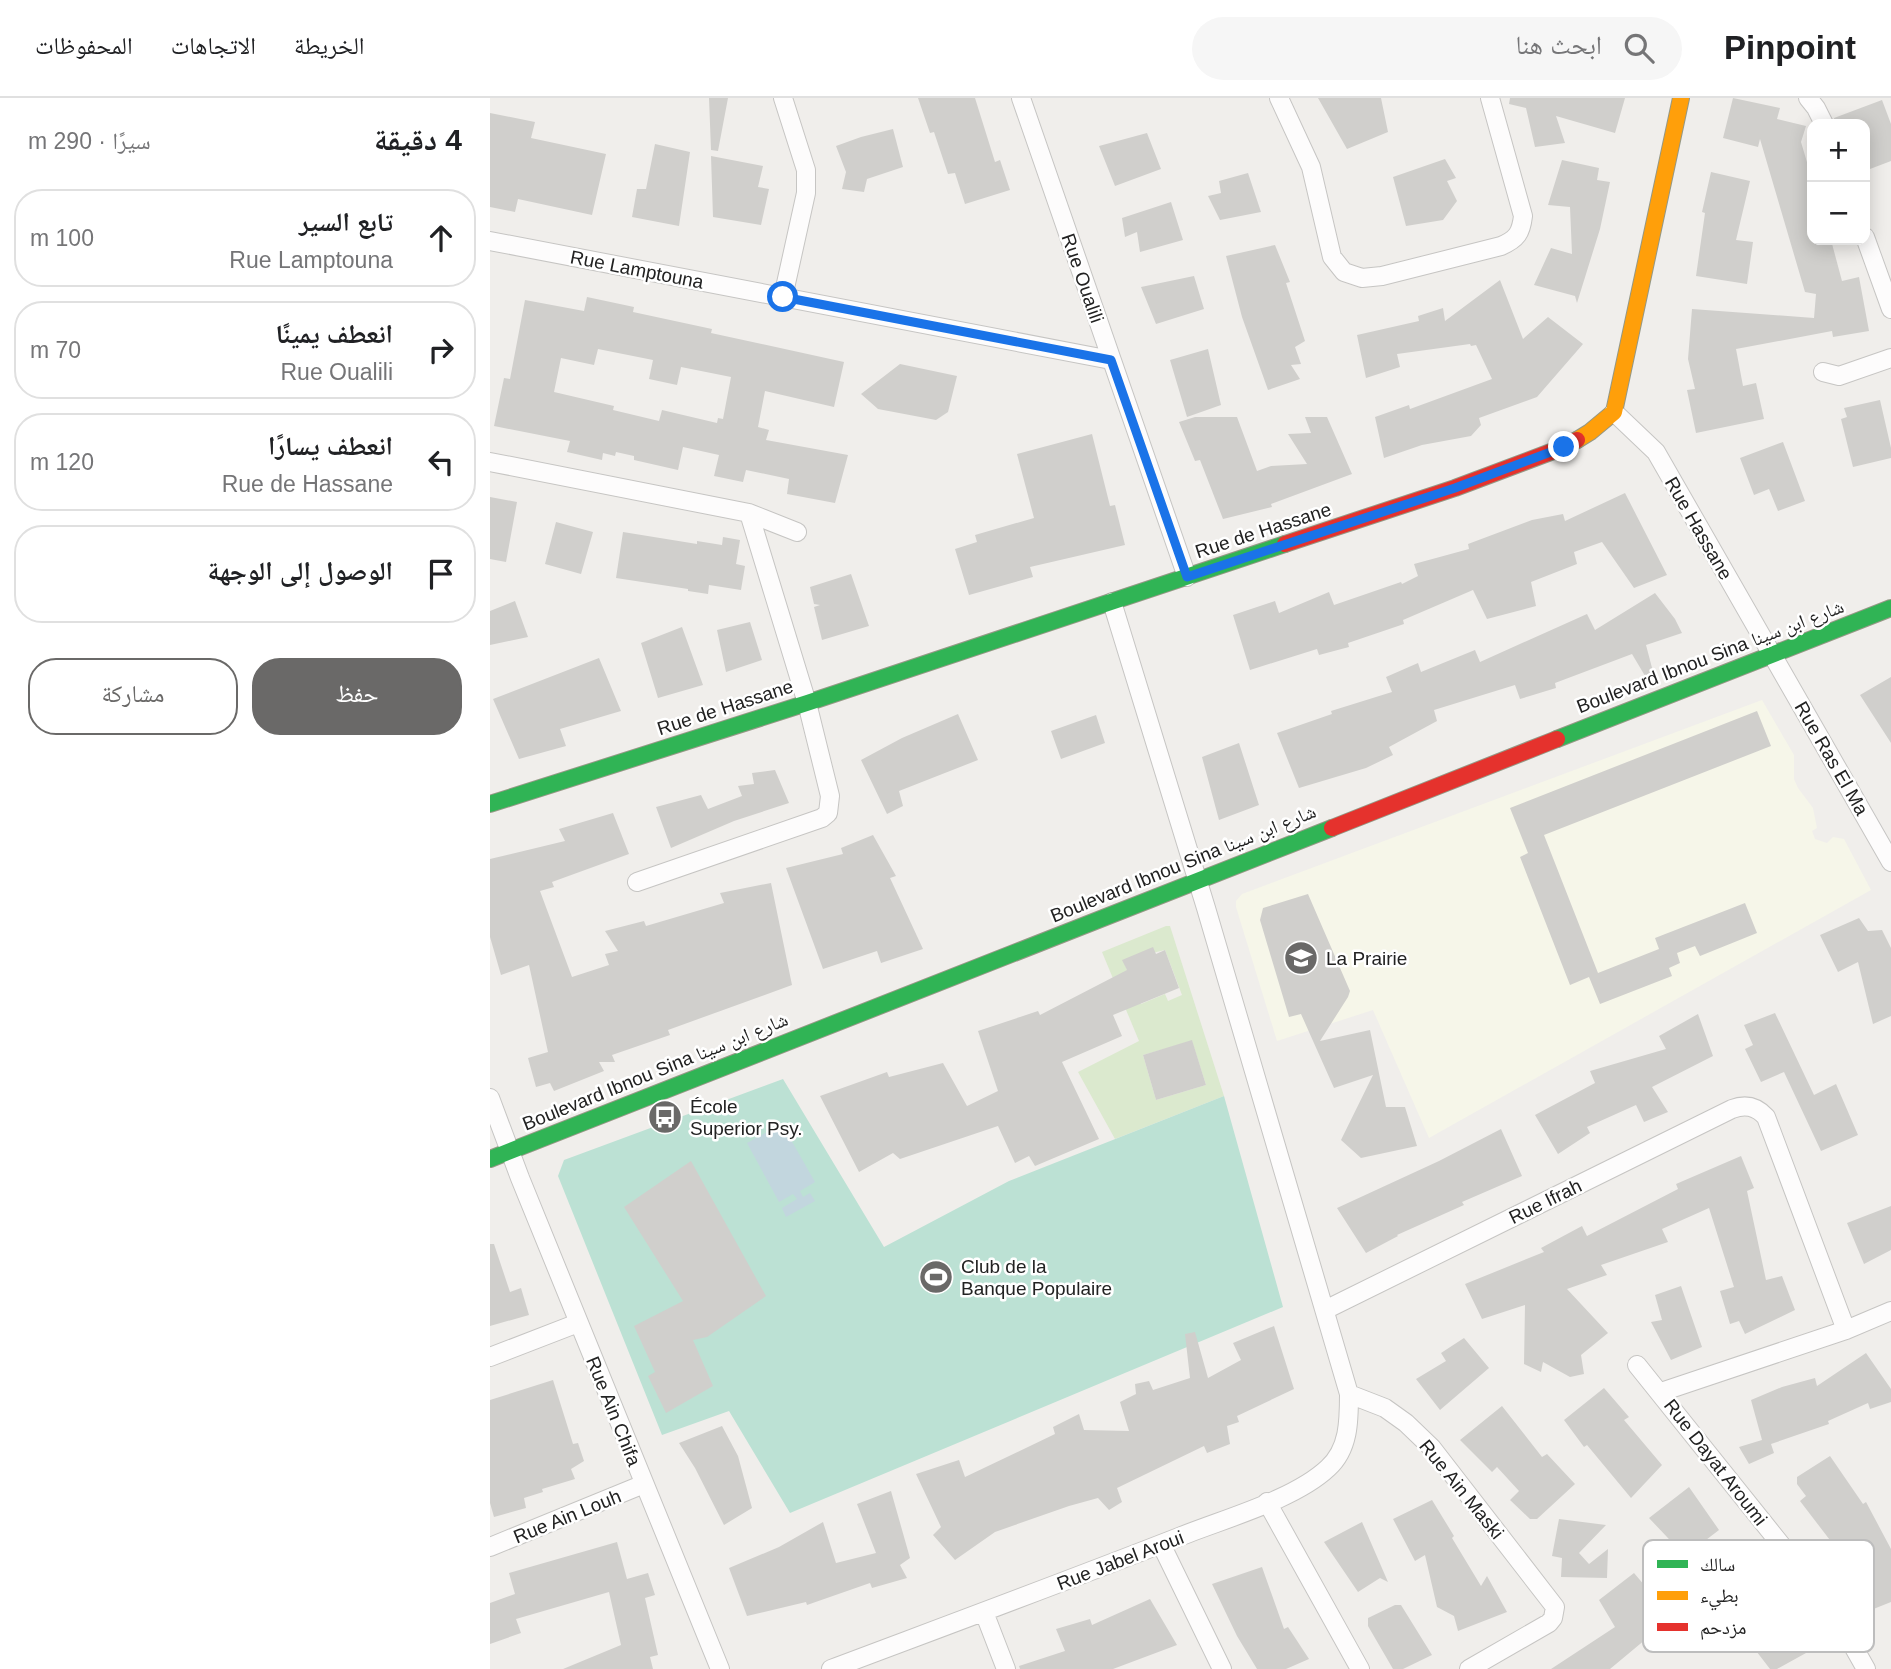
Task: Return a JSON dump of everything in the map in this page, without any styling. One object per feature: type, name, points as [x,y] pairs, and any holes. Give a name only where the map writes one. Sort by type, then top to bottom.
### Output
[{"type":"street","points":[[783,98],[806,170],[806,193],[783,297]]},
{"type":"street","name":"Rue Oualili","points":[[1020,98],[1187,577]]},
{"type":"street","points":[[1279,98],[1311,167],[1332,257],[1344,272],[1362,278],[1382,276],[1501,246],[1514,240],[1522,231],[1523,216],[1490,98]]},
{"type":"street","points":[[1614,412],[1681,98]]},
{"type":"street","points":[[1808,98],[1822,119]]},
{"type":"street","name":"Rue Lamptouna","points":[[490,243],[1111,360]]},
{"type":"street","points":[[1868,245],[1891,309]]},
{"type":"street","points":[[1823,372],[1839,376],[1891,358]]},
{"type":"street","name":"Rue de Hassane","points":[[490,804],[807,703],[1522,464],[1582,437],[1614,412]]},
{"type":"street","name":"Rue Hassane","points":[[1614,412],[1656,452],[1772,654]]},
{"type":"street","points":[[490,462],[749,513],[797,532]]},
{"type":"street","points":[[637,882],[822,818],[828,813],[830,796],[807,703],[749,513]]},
{"type":"street","name":"Rue Jabel Aroui","points":[[831,1669],[1161,1544],[1308,1485],[1330,1467],[1346,1438],[1349,1394],[1198,880],[1112,602]]},
{"type":"street","name":"Boulevard Ibnou Sina شارع ابن سينا","points":[[490,1160],[1891,608]]},
{"type":"street","name":"Rue Ras El Ma","points":[[1772,654],[1891,862]]},
{"type":"street","name":"Rue Ain Chifa","points":[[490,1098],[578,1323],[720,1669]]},
{"type":"street","name":"Rue Ifrah","points":[[1325,1310],[1732,1109],[1750,1107],[1766,1117],[1846,1330]]},
{"type":"street","name":"Rue Dayat Aroumi","points":[[1661,1392],[1846,1330],[1891,1311]]},
{"type":"street","points":[[490,1357],[578,1323]]},
{"type":"street","name":"Rue Dayat Aroumi","points":[[1637,1365],[1778,1540]]},
{"type":"street","name":"Rue Ain Maski","points":[[1349,1394],[1385,1408],[1406,1423],[1432,1448],[1555,1607],[1549,1623],[1469,1669]]},
{"type":"street","name":"Rue Ain Louh","points":[[490,1547],[644,1484]]},
{"type":"street","points":[[1267,1502],[1360,1669]]},
{"type":"street","points":[[1161,1544],[1222,1669]]},
{"type":"street","points":[[984,1612],[1006,1669]]},
{"type":"street","name":"Rue Dayat Aroumi","points":[[1856,1652],[1866,1669]]},
{"type":"shaded area","points":[[1762,700],[1794,755],[1794,779],[1813,808],[1817,828],[1812,831],[1815,839],[1827,843],[1833,837],[1844,839],[1871,890],[1429,1138],[1373,1010],[1277,1041],[1236,907],[1236,901],[1242,894]]},
{"type":"green space","points":[[1170,926],[1224,1096],[1115,1139],[1078,1072],[1139,1041],[1102,952]],"holes":[[[1165,950],[1182,995],[1168,1001],[1165,994],[1141,1004],[1123,960]],[[1192,1041],[1206,1085],[1156,1100],[1143,1055]]]},
{"type":"green space","name":"Club de la Banque Populaire","points":[[783,1079],[884,1247],[1009,1181],[1224,1096],[1283,1307],[790,1513],[729,1411],[662,1435],[558,1176],[564,1160]]},
{"type":"water","points":[[782,1124],[815,1182],[800,1191],[803,1197],[810,1193],[815,1201],[786,1217],[782,1208],[797,1199],[793,1194],[779,1202],[747,1143]]},
{"type":"building","points":[[709,98],[728,98],[718,151],[711,150]]},
{"type":"building","points":[[918,98],[975,98],[995,162],[1000,160],[1010,190],[965,204],[955,173],[948,174],[934,132],[930,133]]},
{"type":"building","points":[[1318,98],[1381,98],[1388,132],[1347,149]]},
{"type":"building","points":[[1510,98],[1625,98],[1615,133],[1556,116],[1565,143],[1535,147],[1526,108],[1509,104]]},
{"type":"building","points":[[1733,98],[1780,108],[1777,119],[1806,126],[1801,142],[1807,162],[1807,245],[1832,245],[1842,281],[1859,277],[1869,331],[1833,337],[1832,331],[1736,349],[1743,386],[1756,383],[1764,419],[1696,433],[1687,390],[1695,389],[1688,359],[1692,309],[1814,318],[1816,294],[1805,292],[1760,139],[1758,147],[1723,138]]},
{"type":"building","points":[[1882,100],[1891,124],[1891,161],[1870,169],[1870,119],[1834,118]]},
{"type":"building","points":[[490,113],[535,122],[531,138],[606,154],[592,215],[518,199],[515,212],[490,207]]},
{"type":"building","points":[[893,129],[903,167],[867,179],[864,192],[842,189],[846,172],[836,146]]},
{"type":"building","points":[[1147,133],[1161,169],[1115,186],[1099,146]]},
{"type":"building","points":[[655,144],[690,152],[679,226],[632,217],[637,189],[646,189]]},
{"type":"building","points":[[711,156],[763,166],[758,187],[769,189],[761,225],[713,217]]},
{"type":"building","points":[[1445,159],[1456,178],[1447,181],[1457,201],[1443,220],[1406,226],[1393,177]]},
{"type":"building","points":[[1562,160],[1599,168],[1597,180],[1610,182],[1600,229],[1577,303],[1575,296],[1534,285],[1551,248],[1572,254],[1570,207],[1548,205]]},
{"type":"building","points":[[1711,172],[1750,181],[1736,240],[1753,242],[1747,284],[1696,276],[1705,213],[1702,212]]},
{"type":"building","points":[[1248,173],[1261,212],[1220,220],[1208,196],[1221,193],[1219,181]]},
{"type":"building","points":[[1171,202],[1183,240],[1140,252],[1137,232],[1125,237],[1122,218]]},
{"type":"building","points":[[1275,245],[1290,282],[1286,283],[1305,341],[1295,347],[1301,364],[1291,365],[1300,379],[1268,390],[1242,317],[1226,256]]},
{"type":"building","points":[[1194,276],[1204,309],[1156,324],[1141,287]]},
{"type":"building","points":[[1500,280],[1523,339],[1548,317],[1583,344],[1537,397],[1479,418],[1481,425],[1471,436],[1422,445],[1384,458],[1375,417],[1409,405],[1410,409],[1492,379],[1476,345],[1470,344],[1397,354],[1400,367],[1366,378],[1357,335],[1419,321],[1418,316],[1443,308],[1445,321]]},
{"type":"building","points":[[587,297],[634,307],[633,312],[712,329],[711,333],[844,362],[834,407],[765,391],[758,427],[769,430],[766,440],[848,455],[835,503],[787,494],[789,479],[746,470],[743,482],[714,476],[719,455],[683,447],[678,470],[634,460],[634,456],[616,452],[615,456],[603,453],[602,460],[567,452],[570,441],[494,426],[504,378],[510,379],[525,300],[584,311]],"holes":[[[598,349],[653,360],[649,379],[677,385],[681,367],[731,377],[723,419],[718,418],[717,423],[662,410],[659,421],[613,410],[614,406],[554,392],[561,358],[594,365]]]},
{"type":"building","points":[[1208,349],[1221,405],[1187,417],[1170,360]]},
{"type":"building","points":[[900,364],[957,376],[948,412],[936,420],[878,409],[861,394]]},
{"type":"building","points":[[1880,400],[1891,458],[1853,467],[1841,419],[1847,417],[1844,408]]},
{"type":"building","points":[[1195,417],[1237,417],[1257,471],[1271,466],[1307,464],[1288,434],[1311,433],[1305,417],[1327,417],[1352,474],[1271,504],[1272,507],[1223,519],[1200,460],[1195,461],[1179,422]]},
{"type":"building","points":[[1092,434],[1110,506],[1115,505],[1125,545],[1030,567],[1033,577],[969,595],[955,549],[977,542],[975,535],[1034,518],[1017,454]]},
{"type":"building","points":[[1783,442],[1805,501],[1778,511],[1769,489],[1754,495],[1740,458]]},
{"type":"building","points":[[1625,493],[1667,575],[1634,588],[1602,542],[1574,552],[1577,564],[1531,582],[1536,606],[1487,619],[1473,590],[1403,620],[1404,624],[1348,643],[1349,647],[1319,655],[1317,649],[1250,670],[1233,615],[1275,601],[1279,613],[1329,592],[1334,605],[1401,582],[1402,584],[1418,576],[1414,564],[1469,549],[1468,544],[1532,520],[1563,514],[1565,521]]},
{"type":"building","points":[[490,497],[517,502],[506,562],[490,559]]},
{"type":"building","points":[[556,522],[593,532],[581,574],[545,564]]},
{"type":"building","points":[[623,532],[697,544],[697,541],[722,545],[723,537],[740,540],[736,564],[745,566],[741,590],[709,585],[708,594],[616,578]]},
{"type":"building","points":[[851,574],[869,626],[822,640],[814,607],[820,605],[814,604],[810,587]]},
{"type":"building","points":[[1655,593],[1682,633],[1646,645],[1656,683],[1651,686],[1632,654],[1555,683],[1556,688],[1520,699],[1515,685],[1434,710],[1437,721],[1389,747],[1393,755],[1366,768],[1299,788],[1277,733],[1332,714],[1331,711],[1392,692],[1386,677],[1418,663],[1421,672],[1475,650],[1480,662],[1587,614],[1595,630]]},
{"type":"building","points":[[515,601],[528,637],[490,645],[490,611]]},
{"type":"building","points":[[750,622],[762,660],[726,672],[717,630]]},
{"type":"building","points":[[682,627],[703,685],[658,698],[641,643]]},
{"type":"building","points":[[599,658],[621,711],[560,729],[566,746],[519,759],[493,699]]},
{"type":"building","points":[[1891,677],[1891,743],[1860,695]]},
{"type":"building","points":[[1757,711],[1771,746],[1544,835],[1598,973],[1659,949],[1655,938],[1745,903],[1757,933],[1700,956],[1695,946],[1677,953],[1680,963],[1669,968],[1672,976],[1600,1004],[1589,977],[1570,985],[1520,857],[1528,853],[1510,808]]},
{"type":"building","points":[[958,714],[978,760],[899,791],[903,806],[887,814],[861,760],[902,738]]},
{"type":"building","points":[[1096,715],[1105,743],[1061,759],[1051,731]]},
{"type":"building","points":[[1239,743],[1259,805],[1219,820],[1202,757]]},
{"type":"building","points":[[775,770],[789,803],[734,821],[671,848],[656,807],[701,795],[708,809],[742,796],[738,786],[754,784],[752,773]]},
{"type":"building","points":[[613,813],[629,854],[552,882],[554,887],[540,891],[572,977],[609,965],[605,954],[618,951],[605,931],[644,921],[646,926],[724,903],[720,893],[771,883],[792,985],[668,1030],[670,1035],[612,1055],[615,1062],[599,1062],[604,1071],[554,1091],[550,1083],[536,1087],[528,1058],[548,1052],[529,965],[501,975],[490,937],[490,859],[565,841],[559,829]]},
{"type":"building","points":[[873,835],[896,876],[890,878],[923,949],[881,963],[877,951],[823,969],[786,868],[843,854],[841,848]]},
{"type":"building","points":[[1308,894],[1350,991],[1320,1041],[1370,1030],[1386,1107],[1405,1107],[1417,1146],[1361,1158],[1341,1140],[1373,1075],[1334,1088],[1301,1014],[1289,1017],[1260,920],[1263,908]]},
{"type":"building","points":[[1859,918],[1868,931],[1882,930],[1891,948],[1891,1016],[1873,1024],[1858,962],[1838,972],[1820,935]]},
{"type":"building","points":[[1153,947],[1156,954],[1165,950],[1179,988],[1113,1015],[1122,1036],[1062,1062],[1099,1139],[1035,1166],[1029,1156],[1015,1163],[998,1126],[900,1159],[893,1153],[859,1172],[820,1096],[887,1072],[889,1077],[943,1063],[967,1106],[998,1091],[978,1031],[1038,1011],[1040,1015],[1127,970],[1122,960]]},
{"type":"building","points":[[1775,1013],[1814,1095],[1836,1084],[1858,1135],[1821,1151],[1784,1072],[1761,1082],[1745,1049],[1753,1045],[1744,1025]]},
{"type":"building","points":[[1698,1014],[1713,1056],[1652,1087],[1668,1112],[1644,1122],[1636,1105],[1587,1127],[1590,1133],[1558,1154],[1535,1115],[1595,1083],[1590,1071],[1666,1049],[1659,1036]]},
{"type":"building","points":[[1192,1040],[1206,1085],[1156,1100],[1143,1055]]},
{"type":"building","points":[[1501,1129],[1522,1176],[1462,1202],[1464,1205],[1397,1235],[1366,1253],[1337,1208]]},
{"type":"building","points":[[1741,1156],[1754,1188],[1747,1191],[1766,1280],[1782,1276],[1795,1310],[1745,1334],[1739,1321],[1730,1324],[1720,1291],[1734,1287],[1709,1208],[1662,1229],[1668,1242],[1601,1265],[1607,1275],[1567,1289],[1608,1333],[1581,1355],[1584,1374],[1570,1377],[1543,1362],[1541,1372],[1524,1364],[1525,1305],[1482,1319],[1465,1284],[1544,1252],[1541,1248],[1582,1226],[1587,1236],[1678,1189],[1676,1184]]},
{"type":"building","points":[[691,1161],[766,1296],[707,1337],[693,1340],[713,1386],[666,1413],[648,1376],[655,1372],[634,1326],[683,1301],[624,1207]]},
{"type":"building","points":[[1891,1206],[1891,1250],[1864,1264],[1847,1223]]},
{"type":"building","points":[[490,1244],[494,1244],[510,1292],[521,1288],[529,1315],[490,1326]]},
{"type":"building","points":[[1681,1286],[1702,1347],[1671,1360],[1651,1322],[1662,1320],[1655,1295]]},
{"type":"building","points":[[1274,1326],[1294,1389],[1237,1416],[1239,1422],[1227,1426],[1230,1444],[1207,1453],[1204,1446],[1117,1488],[1122,1502],[1109,1510],[1098,1498],[1069,1506],[995,1532],[955,1560],[933,1535],[941,1527],[916,1474],[959,1460],[965,1477],[1055,1434],[1053,1427],[1079,1414],[1084,1430],[1129,1431],[1120,1402],[1136,1394],[1135,1384],[1149,1381],[1153,1390],[1190,1378],[1185,1334],[1195,1332],[1208,1378],[1241,1360],[1233,1343]]},
{"type":"building","points":[[1464,1338],[1489,1368],[1440,1410],[1416,1379],[1446,1361],[1441,1353]]},
{"type":"building","points":[[1866,1353],[1891,1389],[1891,1402],[1870,1409],[1868,1403],[1828,1421],[1829,1424],[1771,1444],[1774,1453],[1749,1464],[1739,1447],[1762,1440],[1751,1400],[1782,1387],[1815,1378],[1817,1386]]},
{"type":"building","points":[[553,1380],[573,1444],[578,1443],[584,1461],[571,1469],[575,1479],[542,1489],[543,1492],[524,1498],[526,1508],[494,1517],[490,1503],[490,1400]]},
{"type":"building","points":[[1604,1388],[1629,1417],[1624,1420],[1662,1465],[1631,1498],[1587,1445],[1584,1447],[1564,1420]]},
{"type":"building","points":[[1502,1406],[1542,1457],[1547,1454],[1575,1484],[1537,1519],[1530,1519],[1510,1500],[1519,1491],[1497,1467],[1492,1472],[1460,1440]]},
{"type":"building","points":[[722,1426],[738,1456],[752,1508],[724,1525],[679,1443]]},
{"type":"building","points":[[1830,1456],[1863,1504],[1866,1502],[1891,1549],[1891,1602],[1874,1609],[1874,1540],[1830,1540],[1800,1501],[1806,1496],[1797,1484],[1797,1477]]},
{"type":"building","points":[[1689,1487],[1719,1530],[1706,1540],[1670,1540],[1649,1518]]},
{"type":"building","points":[[891,1491],[910,1558],[900,1565],[907,1578],[872,1588],[870,1583],[807,1605],[806,1602],[747,1616],[729,1568],[779,1547],[823,1522],[836,1563],[876,1553],[857,1504]]},
{"type":"building","points":[[1432,1500],[1481,1586],[1487,1576],[1507,1612],[1458,1631],[1454,1616],[1437,1607],[1425,1555],[1415,1561],[1393,1519]]},
{"type":"building","points":[[1559,1519],[1606,1525],[1579,1553],[1589,1564],[1608,1549],[1607,1578],[1561,1577],[1562,1558],[1552,1556]]},
{"type":"building","points":[[1362,1522],[1388,1582],[1380,1578],[1358,1592],[1324,1542]]},
{"type":"building","points":[[617,1542],[627,1579],[648,1573],[655,1595],[645,1598],[658,1655],[650,1657],[653,1669],[563,1669],[621,1645],[609,1592],[516,1619],[521,1633],[490,1644],[490,1603],[515,1594],[509,1573]]},
{"type":"building","points":[[1262,1567],[1284,1629],[1288,1627],[1309,1659],[1286,1669],[1257,1669],[1237,1636],[1212,1584]]},
{"type":"building","points":[[1634,1573],[1643,1584],[1643,1642],[1610,1669],[1551,1669],[1615,1627],[1599,1600]]},
{"type":"building","points":[[1150,1599],[1177,1645],[1113,1669],[1020,1669],[1019,1666],[1065,1651],[1056,1629],[1090,1619],[1092,1625]]},
{"type":"building","points":[[1395,1605],[1401,1605],[1432,1655],[1403,1669],[1393,1669],[1368,1626],[1368,1618]]},
{"type":"building","points":[[1757,1652],[1806,1653],[1777,1669],[1770,1669]]},
{"type":"traffic: fast","points":[[490,804],[807,703],[1285,544]]},
{"type":"traffic: fast","points":[[1557,739],[1891,608]]},
{"type":"traffic: fast","points":[[490,1159],[1332,828]]},
{"type":"traffic: slow","points":[[1577,440],[1614,412],[1681,98]]},
{"type":"traffic: jam","points":[[1285,544],[1455,488],[1577,440]]},
{"type":"traffic: jam","points":[[1332,828],[1557,739]]},
{"type":"place","name":"La Prairie","points":[[1301,958]]},
{"type":"place","name":"École Superior Psy.","points":[[665,1117]]},
{"type":"place","name":"Club de la Banque Populaire","points":[[936,1277]]},
{"type":"route","points":[[783,297],[1111,360],[1187,577],[1455,488],[1564,447]]}]
